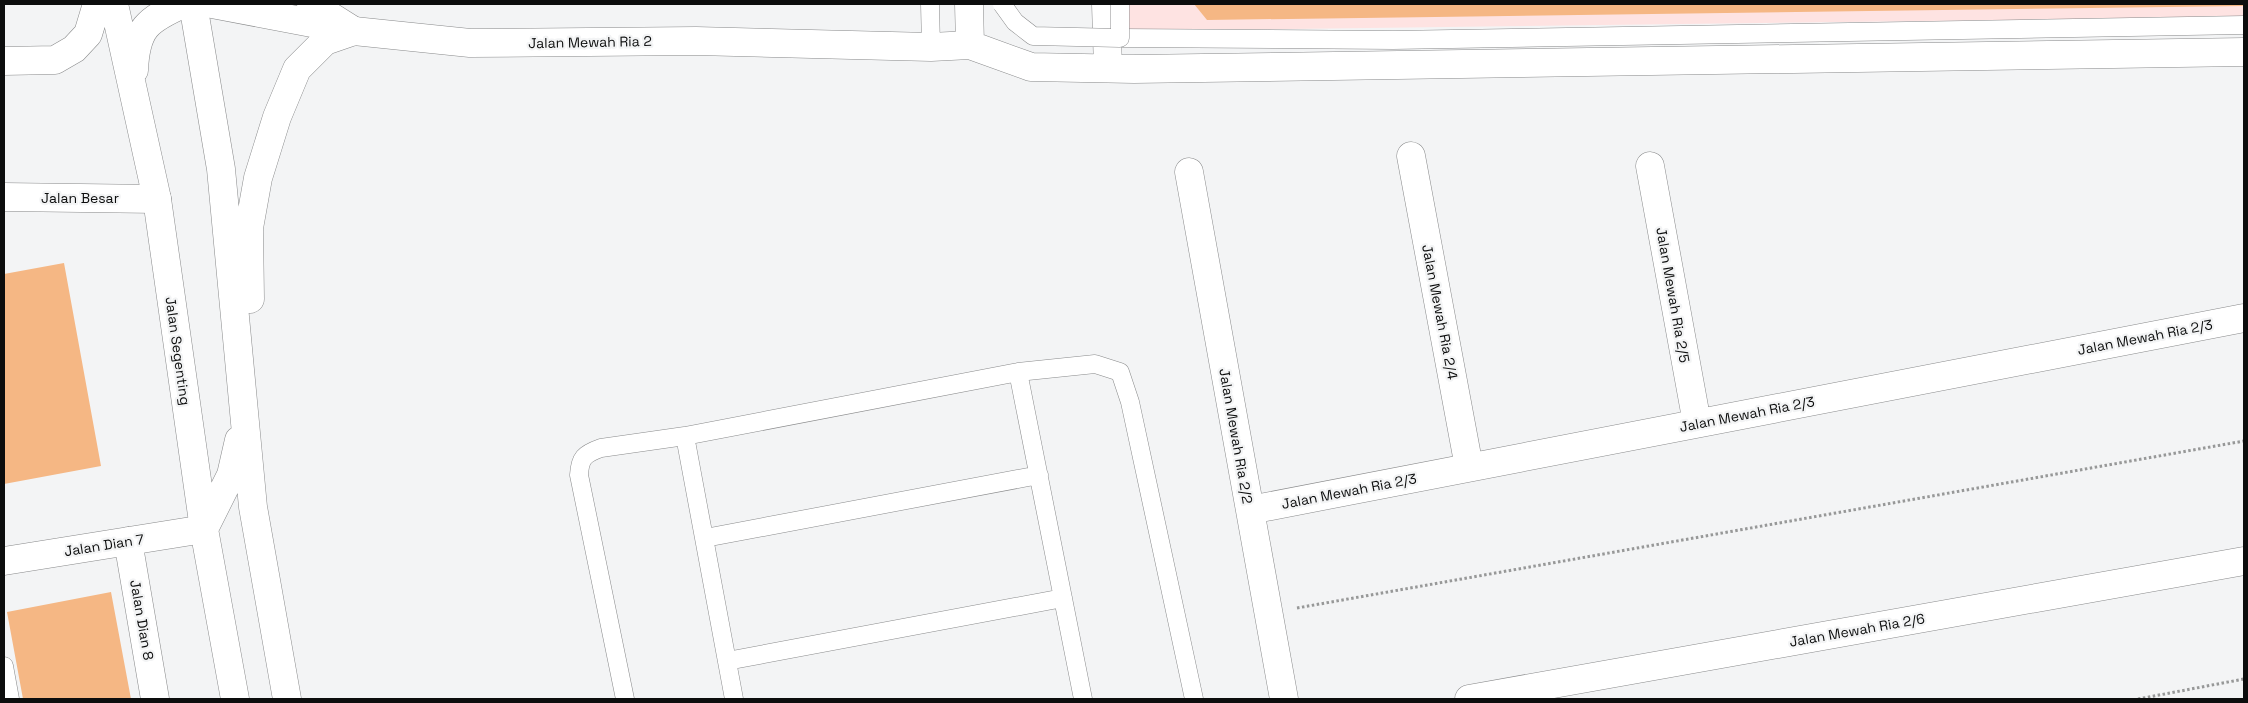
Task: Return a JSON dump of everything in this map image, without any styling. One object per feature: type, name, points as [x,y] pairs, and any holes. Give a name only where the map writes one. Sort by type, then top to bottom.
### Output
[{"type":"street","points":[[4,61],[55,60],[74,49],[88,34],[97,4]]},
{"type":"street","name":"Jalan Segenting","points":[[114,4],[157,198],[204,529],[235,699]]},
{"type":"street","points":[[133,86],[134,50],[141,31],[160,14],[183,4]]},
{"type":"street","points":[[193,4],[221,169],[242,374],[243,406],[253,507],[287,699]]},
{"type":"street","name":"Jalan Mewah Ria 2","points":[[212,4],[354,31],[470,44],[696,42],[931,47],[970,45]]},
{"type":"street","points":[[311,4],[354,31]]},
{"type":"street","points":[[969,4],[970,45],[1031,67],[1108,68],[2244,52]]},
{"type":"street","points":[[1106,4],[1108,68]]},
{"type":"street","points":[[242,374],[250,354],[250,228],[258,178],[277,117],[297,69],[325,41],[354,31]]},
{"type":"street","name":"Jalan Mewah Ria 2/4","points":[[1411,156],[1469,468]]},
{"type":"street","name":"Jalan Mewah Ria 2/5","points":[[1650,166],[1697,423]]},
{"type":"street","name":"Jalan Mewah Ria 2/2","points":[[1189,172],[1284,699]]},
{"type":"street","name":"Jalan Besar","points":[[4,197],[157,198]]},
{"type":"street","name":"Jalan Mewah Ria 2/3","points":[[1250,510],[2244,318]]},
{"type":"street","points":[[204,529],[231,474],[237,453],[243,406]]},
{"type":"street","name":"Jalan Dian 7","points":[[4,561],[204,529]]},
{"type":"street","name":"Jalan Dian 8","points":[[128,541],[156,699]]},
{"type":"street","name":"Jalan Mewah Ria 2/6","points":[[1469,699],[1536,693],[2244,561]]},
{"type":"lane","points":[[930,4],[931,47]]},
{"type":"lane","points":[[1002,4],[1015,22],[1032,36],[1120,38],[1393,40],[2244,25]]},
{"type":"lane","points":[[1120,4],[1120,38]]},
{"type":"lane","points":[[625,699],[579,475],[580,462],[589,452],[601,448],[685,436],[1018,372],[1095,364],[1120,372],[1130,402],[1194,699]]},
{"type":"lane","points":[[1018,372],[1083,699]]},
{"type":"lane","points":[[685,436],[734,699]]},
{"type":"lane","points":[[705,538],[1039,475]]},
{"type":"lane","points":[[727,661],[1063,598]]},
{"type":"lane","points":[[4,666],[8,699]]},
{"type":"path","points":[[1268,613],[2244,441]]},
{"type":"path","points":[[2138,699],[2244,679]]},
{"type":"shaded area","points":[[1128,4],[2244,4],[2244,17],[1129,31]]},
{"type":"building","points":[[1194,4],[2244,4],[2244,6],[1207,20]]},
{"type":"building","points":[[64,263],[101,466],[4,484],[4,274]]},
{"type":"building","points":[[111,592],[131,699],[23,699],[7,612]]}]
